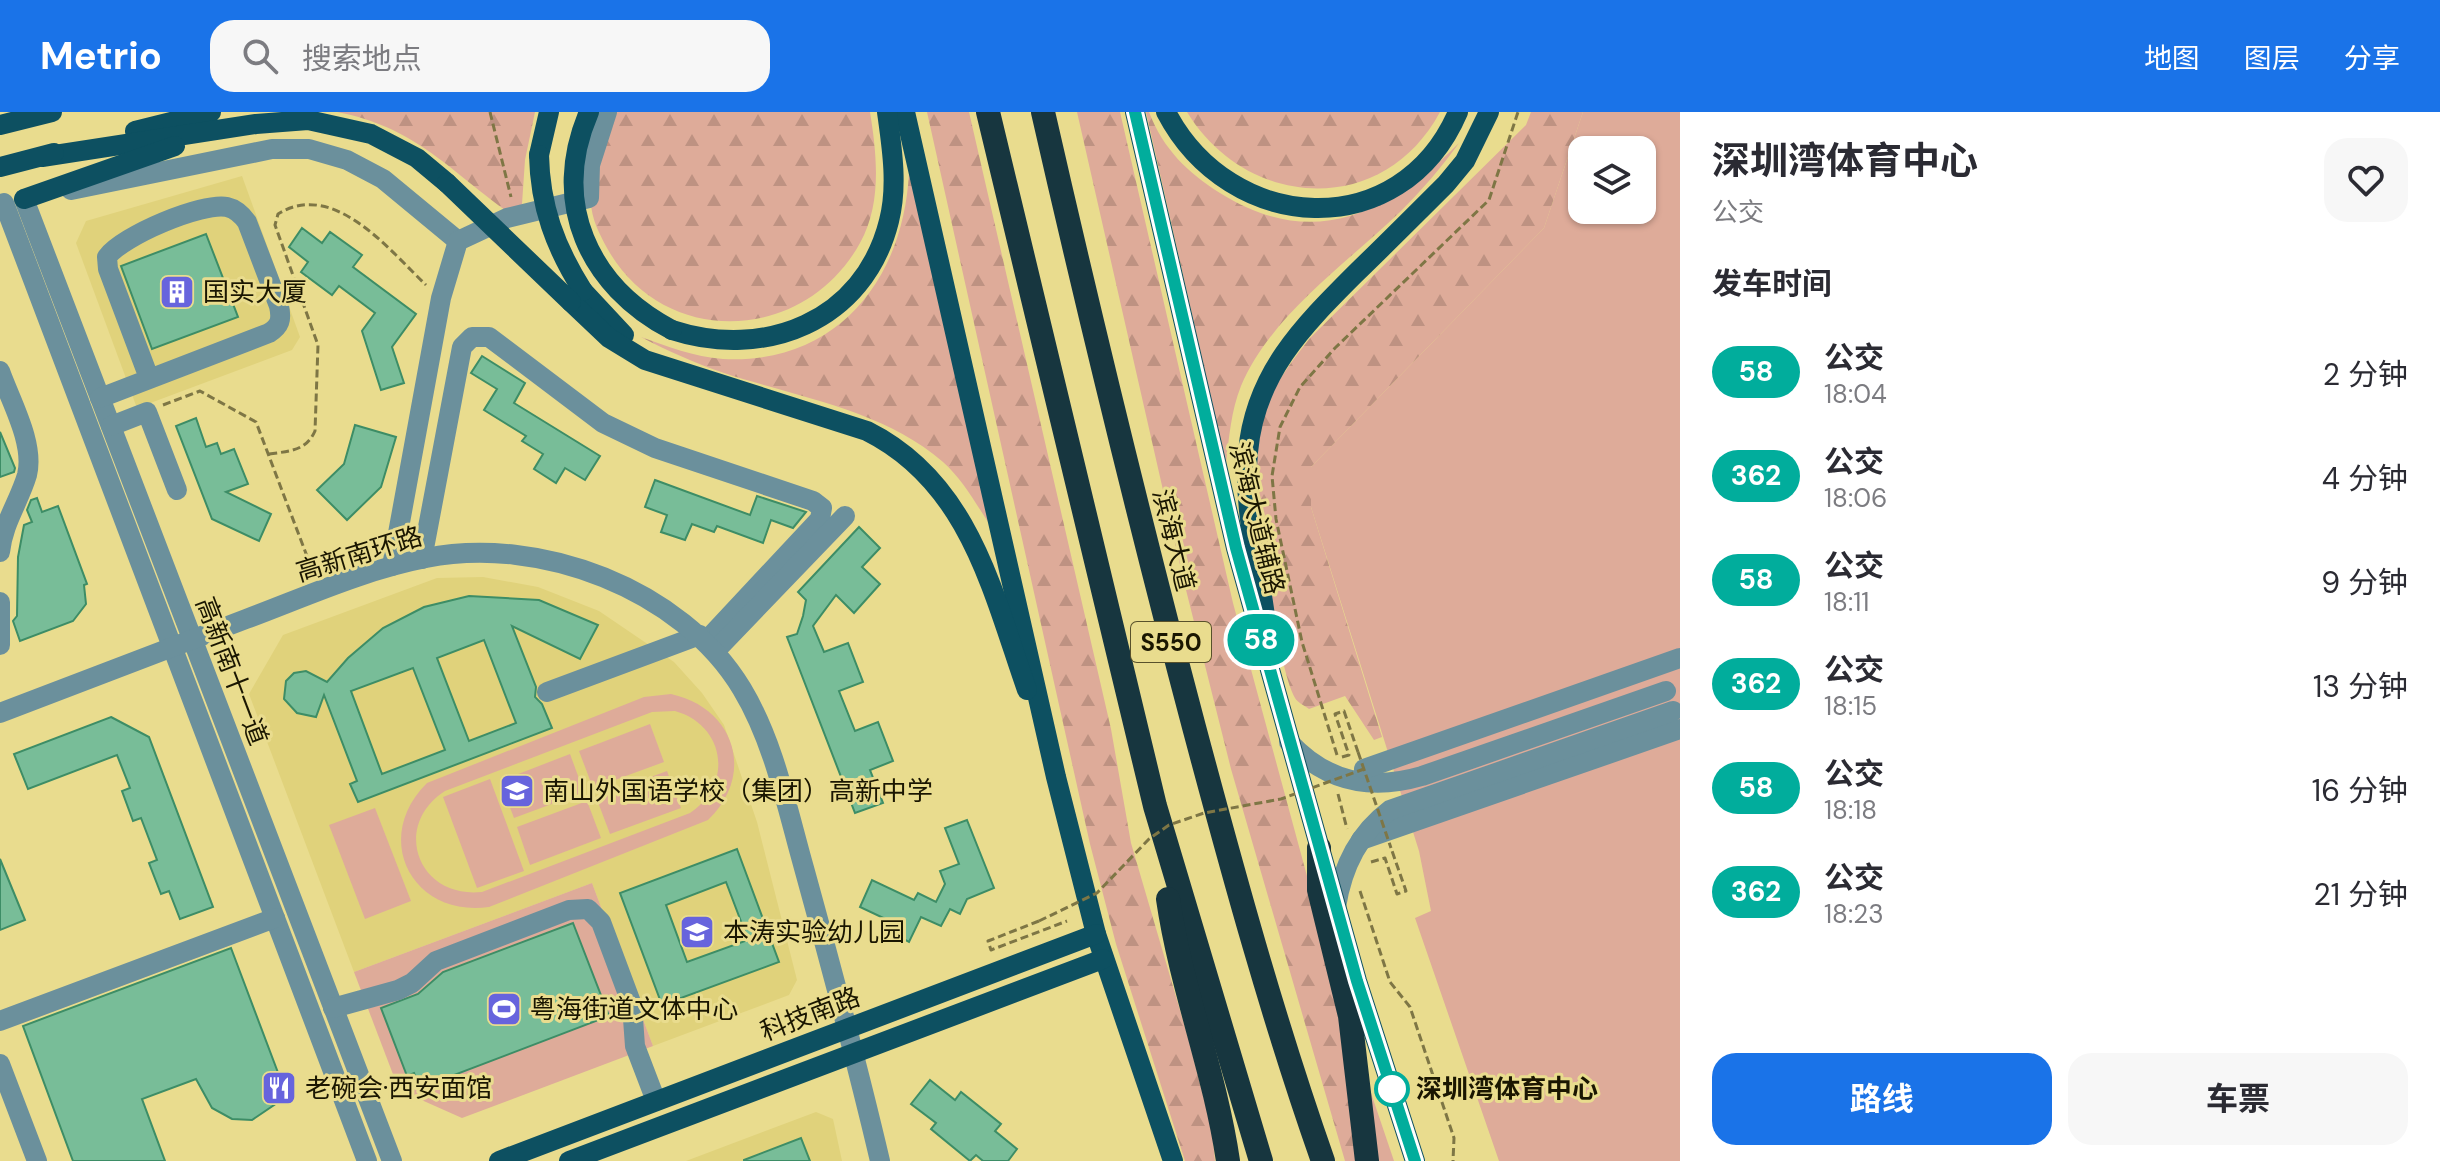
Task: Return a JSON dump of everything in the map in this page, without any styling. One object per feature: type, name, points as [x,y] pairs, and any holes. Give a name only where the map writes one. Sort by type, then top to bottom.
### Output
[{"type":"highway","name":"滨海大道","points":[[1043,114],[1149,559],[1222,832],[1273,1009],[1323,1161]]},
{"type":"highway","name":"S550","points":[[990,120],[1155,806],[1261,1161]]},
{"type":"highway","points":[[1155,806],[1174,937],[1228,1161]]},
{"type":"highway","points":[[1319,848],[1319,890],[1350,1016],[1367,1161]]},
{"type":"main road","points":[[0,125],[52,112]]},
{"type":"main road","points":[[0,167],[211,112]]},
{"type":"main road","points":[[549,112],[539,155],[540,191],[550,228],[577,296]]},
{"type":"main road","points":[[589,112],[575,155],[573,181],[582,233],[592,258],[626,301],[672,330],[726,342],[758,341],[781,335],[817,318],[850,293],[869,268],[889,222],[893,195],[887,112]]},
{"type":"main road","points":[[905,112],[1056,777],[1096,934],[1173,1161]]},
{"type":"main road","name":"滨海大道辅路","points":[[1135,112],[1236,548],[1336,907],[1415,1161]]},
{"type":"main road","points":[[1166,112],[1187,148],[1219,178],[1269,202],[1301,208],[1332,207],[1385,190],[1431,155],[1458,112]]},
{"type":"main road","points":[[1281,715],[1248,486],[1251,429],[1261,395],[1285,347],[1304,324],[1465,161],[1489,112]]},
{"type":"main road","points":[[42,157],[256,124],[308,120],[358,130],[417,158],[577,296],[618,344],[664,367],[867,431],[893,444],[933,479],[951,503],[980,561],[1056,777]]},
{"type":"main road","points":[[9,202],[153,153],[256,124]]},
{"type":"main road","name":"科技南路","points":[[499,1161],[1096,934]]},
{"type":"main road","name":"科技南路","points":[[569,1161],[1103,959]]},
{"type":"street","points":[[392,566],[441,298],[458,241],[515,216],[589,198],[590,165],[607,112]]},
{"type":"street","points":[[9,202],[260,151],[309,149],[347,160],[383,179],[458,241]]},
{"type":"street","name":"高新南十一道","points":[[9,202],[100,398],[392,1161]]},
{"type":"street","name":"高新南十一道","points":[[9,202],[367,1161]]},
{"type":"street","points":[[100,398],[277,328],[282,318],[279,306],[247,222],[228,207],[204,209],[128,238],[107,257],[108,269],[149,378]]},
{"type":"street","points":[[422,559],[462,347],[472,337],[489,337],[603,423],[655,448],[813,501],[822,508],[820,519],[707,643]]},
{"type":"street","points":[[0,371],[25,443],[28,464],[7,520],[0,552]]},
{"type":"street","points":[[111,426],[147,412],[177,490]]},
{"type":"street","points":[[547,692],[707,643],[845,516]]},
{"type":"street","name":"高新南环路","points":[[0,713],[320,591],[422,559],[464,553],[544,559],[623,588],[673,615],[707,643],[742,689],[770,752],[855,1053],[880,1161]]},
{"type":"street","points":[[0,602],[0,645]]},
{"type":"street","points":[[1357,762],[1680,658]]},
{"type":"street","points":[[1289,742],[1320,770],[1353,782],[1395,783],[1464,762],[1673,711]]},
{"type":"street","points":[[1336,907],[1355,839],[1673,711]]},
{"type":"street","points":[[357,998],[398,990],[443,958],[582,908],[592,912],[601,922],[635,1013],[635,1046]]},
{"type":"street","points":[[0,1021],[275,918]]},
{"type":"street","points":[[606,968],[656,1101]]},
{"type":"street","points":[[333,1008],[380,984],[410,973]]},
{"type":"street","points":[[0,1064],[37,1161]]},
{"type":"path","points":[[490,112],[515,216]]},
{"type":"path","points":[[1338,758],[1302,642],[1276,519],[1272,476],[1280,427],[1300,387],[1326,358],[1489,200],[1518,112]]},
{"type":"path","points":[[269,454],[298,449],[310,443],[315,431],[318,345],[275,225],[278,214],[286,208],[311,205],[333,208],[360,224],[441,298]]},
{"type":"path","points":[[147,412],[200,391],[256,422],[320,591]]},
{"type":"path","points":[[1357,762],[1344,711],[1335,714],[1357,762],[1406,891],[1397,894],[1385,858],[1363,865]]},
{"type":"path","points":[[1067,921],[991,950],[988,941],[1087,900],[1107,884],[1149,839],[1180,820],[1281,799],[1357,762]]},
{"type":"path","points":[[1338,795],[1355,839]]},
{"type":"path","points":[[1357,883],[1390,982],[1410,1007],[1454,1138],[1453,1161]]},
{"type":"shaded area","points":[[242,176],[300,337],[292,350],[137,408],[76,243],[86,221]]},
{"type":"shaded area","name":"南山外国语学校（集团）高新中学","points":[[483,577],[538,587],[599,611],[674,662],[702,693],[724,725],[757,822],[797,980],[789,995],[653,1046],[592,883],[354,972],[249,694],[283,635],[437,578]]},
{"type":"shaded area","points":[[816,1112],[833,1119],[842,1161],[686,1161]]},
{"type":"green space","points":[[337,112],[535,112],[525,160],[522,204],[518,209],[505,210],[408,138],[364,119]]},
{"type":"green space","points":[[605,112],[870,112],[876,162],[875,196],[860,243],[836,276],[805,300],[771,315],[734,321],[698,318],[663,304],[632,281],[607,248],[594,220],[592,180]]},
{"type":"green space","points":[[927,112],[969,112],[1111,729],[1131,843],[1189,1041],[1212,1130],[1215,1161],[1185,1161],[1116,944],[1090,844]]},
{"type":"green space","points":[[1077,112],[1120,112],[1233,603],[1336,983],[1358,1161],[1345,1161],[1231,769],[1183,578]]},
{"type":"green space","points":[[1146,112],[1149,112],[1169,149],[1197,177],[1254,211],[1287,220],[1318,222],[1348,216],[1377,205],[1405,189],[1459,143],[1408,204],[1290,313],[1271,336],[1241,386],[1231,425],[1226,464]]},
{"type":"green space","points":[[1187,112],[1440,112],[1415,146],[1385,170],[1351,184],[1315,188],[1278,183],[1244,168],[1213,144]]},
{"type":"green space","points":[[1531,112],[1583,112],[1575,136],[1568,136],[1568,157],[1544,228],[1311,467],[1311,507],[1382,737],[1374,740],[1345,696],[1309,709],[1296,699],[1287,678],[1273,610],[1258,487],[1257,455],[1261,420],[1278,383],[1310,338],[1526,125]]},
{"type":"green space","name":"深圳湾体育中心","points":[[1583,112],[1680,112],[1680,1161],[1499,1161],[1415,918],[1431,911],[1419,851],[1311,507],[1311,467],[1544,228],[1568,157],[1568,224],[1656,224],[1656,136],[1575,136]]},
{"type":"green space","points":[[909,172],[990,525],[950,469],[920,444],[867,417],[713,369],[641,337],[691,354],[723,359],[764,357],[799,347],[831,331],[857,308],[878,280],[894,247],[904,211]]},
{"type":"green space","points":[[671,694],[693,702],[711,713],[732,745],[734,764],[731,783],[723,802],[708,820],[489,907],[462,907],[439,900],[421,887],[408,870],[402,849],[402,827],[410,805],[427,783],[644,697]],"holes":[[[675,711],[692,718],[705,729],[713,742],[718,756],[718,772],[704,801],[690,813],[482,892],[460,891],[442,884],[428,872],[419,857],[416,840],[419,823],[428,806],[445,791],[652,712]]]},
{"type":"green space","points":[[650,724],[664,762],[593,788],[579,751]]},
{"type":"green space","points":[[570,754],[584,792],[514,818],[500,781]]},
{"type":"green space","points":[[667,771],[681,808],[610,834],[596,797]]},
{"type":"green space","points":[[490,779],[524,871],[477,888],[443,797]]},
{"type":"green space","points":[[587,801],[601,838],[530,865],[517,827]]},
{"type":"green space","points":[[375,808],[411,901],[365,919],[329,825]]},
{"type":"green space","name":"粤海街道文体中心","points":[[592,883],[653,1046],[462,1118],[399,1090],[354,972]]},
{"type":"green space","points":[[1369,1087],[1394,1161],[1378,1161]]},
{"type":"building","points":[[302,228],[322,243],[330,232],[362,255],[353,267],[416,314],[392,347],[404,383],[381,390],[362,331],[375,313],[339,286],[332,295],[301,272],[308,262],[289,247]]},
{"type":"building","name":"国实大厦","points":[[206,234],[238,317],[152,349],[121,266]]},
{"type":"building","points":[[482,356],[525,383],[514,403],[600,456],[585,480],[565,468],[556,483],[534,469],[543,454],[522,441],[526,436],[484,410],[497,389],[471,373]]},
{"type":"building","points":[[196,418],[206,447],[217,443],[221,454],[234,449],[248,484],[226,492],[271,514],[259,541],[212,519],[176,426]]},
{"type":"building","points":[[355,425],[396,437],[381,487],[347,520],[317,490],[344,464]]},
{"type":"building","points":[[0,432],[15,468],[14,472],[0,477]]},
{"type":"building","points":[[655,480],[750,515],[757,496],[806,512],[793,528],[771,520],[763,543],[717,526],[714,532],[692,524],[685,540],[661,532],[667,515],[645,507]]},
{"type":"building","points":[[37,498],[42,512],[58,506],[87,584],[84,585],[86,604],[73,621],[20,641],[13,621],[17,616],[18,557],[24,525],[32,522],[27,510],[31,500]]},
{"type":"building","points":[[859,527],[880,548],[862,567],[880,584],[854,613],[836,595],[813,626],[824,652],[848,643],[863,682],[839,691],[855,731],[878,722],[893,761],[870,770],[883,803],[855,813],[787,637],[797,634],[803,616],[806,600],[798,592]]},
{"type":"building","points":[[469,596],[539,600],[598,625],[580,659],[512,626],[536,687],[535,697],[542,704],[552,728],[358,802],[350,784],[357,781],[324,695],[316,717],[297,713],[284,699],[286,681],[294,673],[306,671],[327,682],[348,658],[383,628],[424,607]],"holes":[[[484,640],[516,723],[469,741],[437,658]],[[413,668],[445,750],[382,774],[351,691]]]},
{"type":"building","points":[[111,717],[149,737],[213,907],[180,919],[169,891],[161,894],[149,863],[157,860],[141,818],[133,821],[122,791],[130,788],[117,755],[28,789],[14,754]]},
{"type":"building","points":[[967,820],[994,888],[967,899],[960,914],[950,909],[941,926],[921,917],[909,942],[888,931],[892,922],[860,907],[872,880],[914,900],[918,893],[936,902],[945,884],[940,871],[959,864],[945,828]]},
{"type":"building","points":[[737,849],[779,962],[662,1005],[620,893]],"holes":[[[726,882],[748,940],[687,962],[666,905]]]},
{"type":"building","points":[[0,859],[25,920],[0,930]]},
{"type":"building","points":[[573,923],[609,1016],[420,1088],[414,1073],[407,1076],[381,1008],[418,994],[443,972]]},
{"type":"building","points":[[231,948],[280,1078],[282,1094],[277,1103],[252,1120],[232,1119],[212,1108],[196,1079],[142,1099],[165,1161],[73,1161],[23,1026]]},
{"type":"building","points":[[930,1080],[955,1100],[961,1092],[1001,1124],[995,1131],[1017,1149],[1008,1161],[983,1161],[976,1155],[970,1161],[931,1129],[936,1123],[911,1104]]},
{"type":"building","points":[[801,1138],[810,1161],[744,1161],[744,1160]]},
{"type":"bus line","name":"58","points":[[1135,112],[1236,548],[1357,981],[1415,1161]]},
{"type":"place","name":"国实大厦","points":[[177,292]]},
{"type":"place","name":"南山外国语学校（集团）高新中学","points":[[517,791]]},
{"type":"place","name":"本涛实验幼儿园","points":[[697,932]]},
{"type":"place","name":"粤海街道文体中心","points":[[504,1009]]},
{"type":"place","name":"老碗会·西安面馆","points":[[279,1088]]},
{"type":"place","name":"深圳湾体育中心","points":[[1392,1089]]}]
